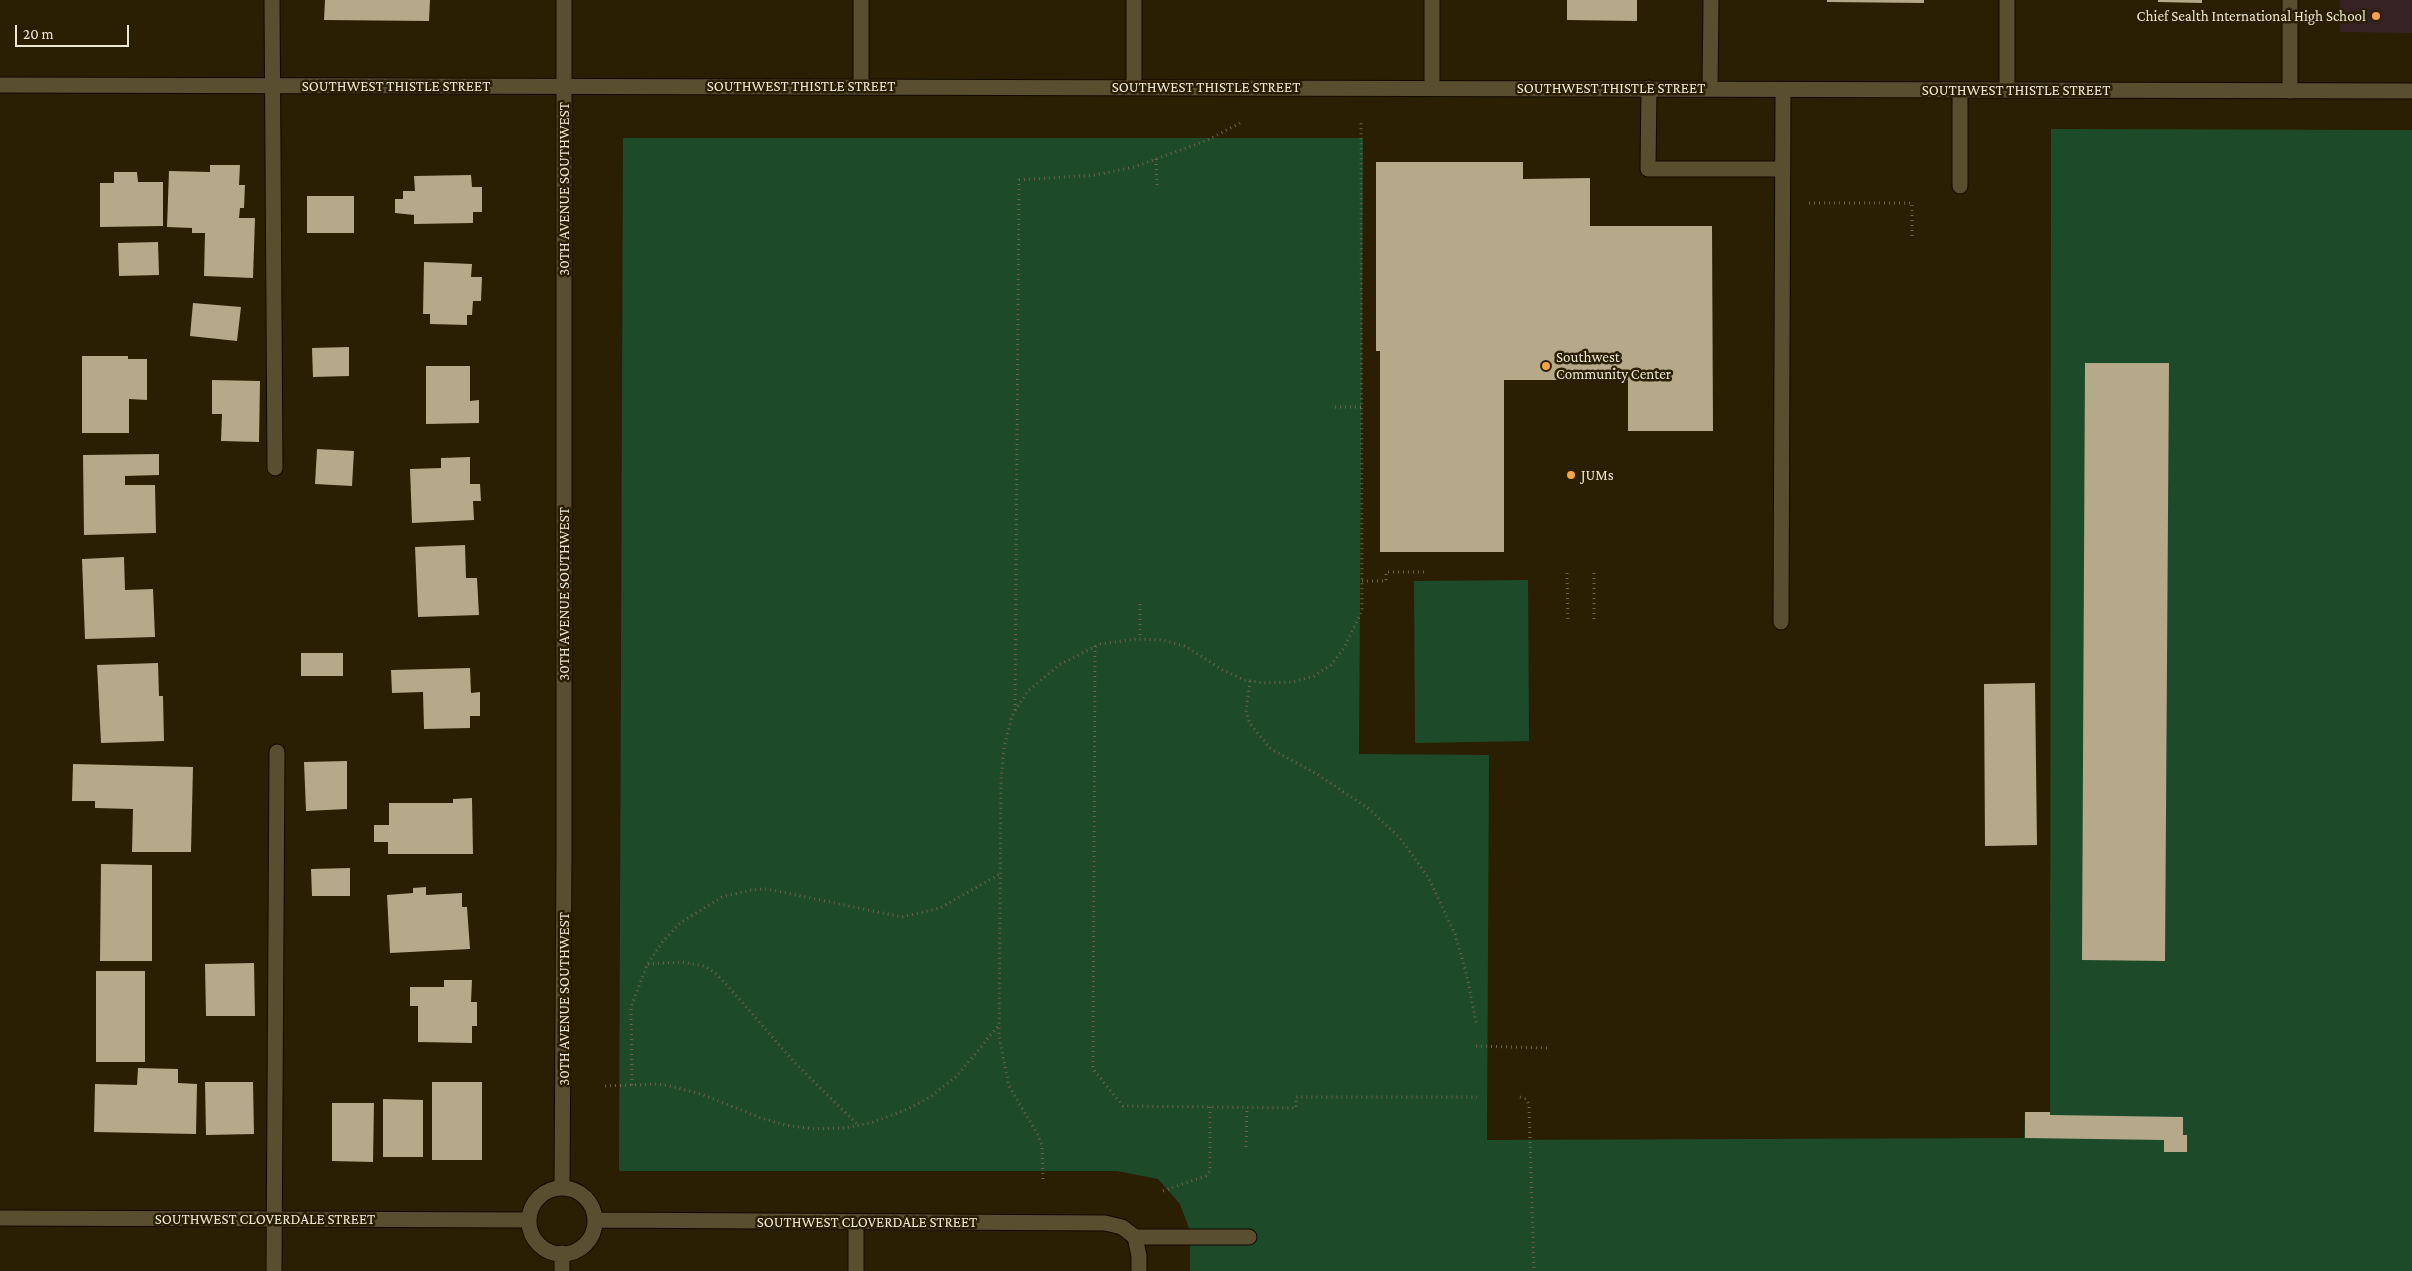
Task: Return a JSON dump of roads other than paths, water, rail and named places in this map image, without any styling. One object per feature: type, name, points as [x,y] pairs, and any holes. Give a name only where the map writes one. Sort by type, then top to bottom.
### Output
[{"type":"street","points":[[272,0],[275,468]]},
{"type":"street","name":"30TH AVENUE SOUTHWEST","points":[[562,1188],[564,0]]},
{"type":"street","points":[[861,86],[862,0]]},
{"type":"street","points":[[1134,0],[1134,86]]},
{"type":"street","points":[[1432,0],[1432,88]]},
{"type":"street","points":[[1710,88],[1711,0]]},
{"type":"street","points":[[2007,0],[2007,90]]},
{"type":"street","points":[[2290,0],[2290,91]]},
{"type":"street","name":"SOUTHWEST THISTLE STREET","points":[[0,85],[564,87],[1134,86],[2412,91]]},
{"type":"street","points":[[1649,88],[1648,168],[1782,168]]},
{"type":"street","points":[[1782,622],[1783,90]]},
{"type":"street","points":[[1960,90],[1960,186]]},
{"type":"street","points":[[274,1271],[277,752]]},
{"type":"street","points":[[562,1188],[570,1189],[585,1197],[594,1212],[595,1220],[592,1234],[586,1243],[578,1249],[562,1253],[548,1250],[539,1244],[533,1236],[529,1220],[532,1206],[538,1198],[548,1191],[562,1188]]},
{"type":"street","name":"SOUTHWEST CLOVERDALE STREET","points":[[0,1218],[529,1220]]},
{"type":"street","name":"SOUTHWEST CLOVERDALE STREET","points":[[595,1220],[1105,1223],[1122,1227],[1135,1238]]},
{"type":"street","points":[[856,1222],[856,1271]]},
{"type":"street","points":[[1139,1271],[1139,1256],[1135,1238],[1249,1238]]},
{"type":"street","points":[[562,1253],[562,1271]]},
{"type":"place","name":"Chief Sealth International High School","points":[[2376,16]]},
{"type":"place","name":"Southwest Community Center","points":[[1546,366]]},
{"type":"place","name":"JUMs","points":[[1571,475]]}]
